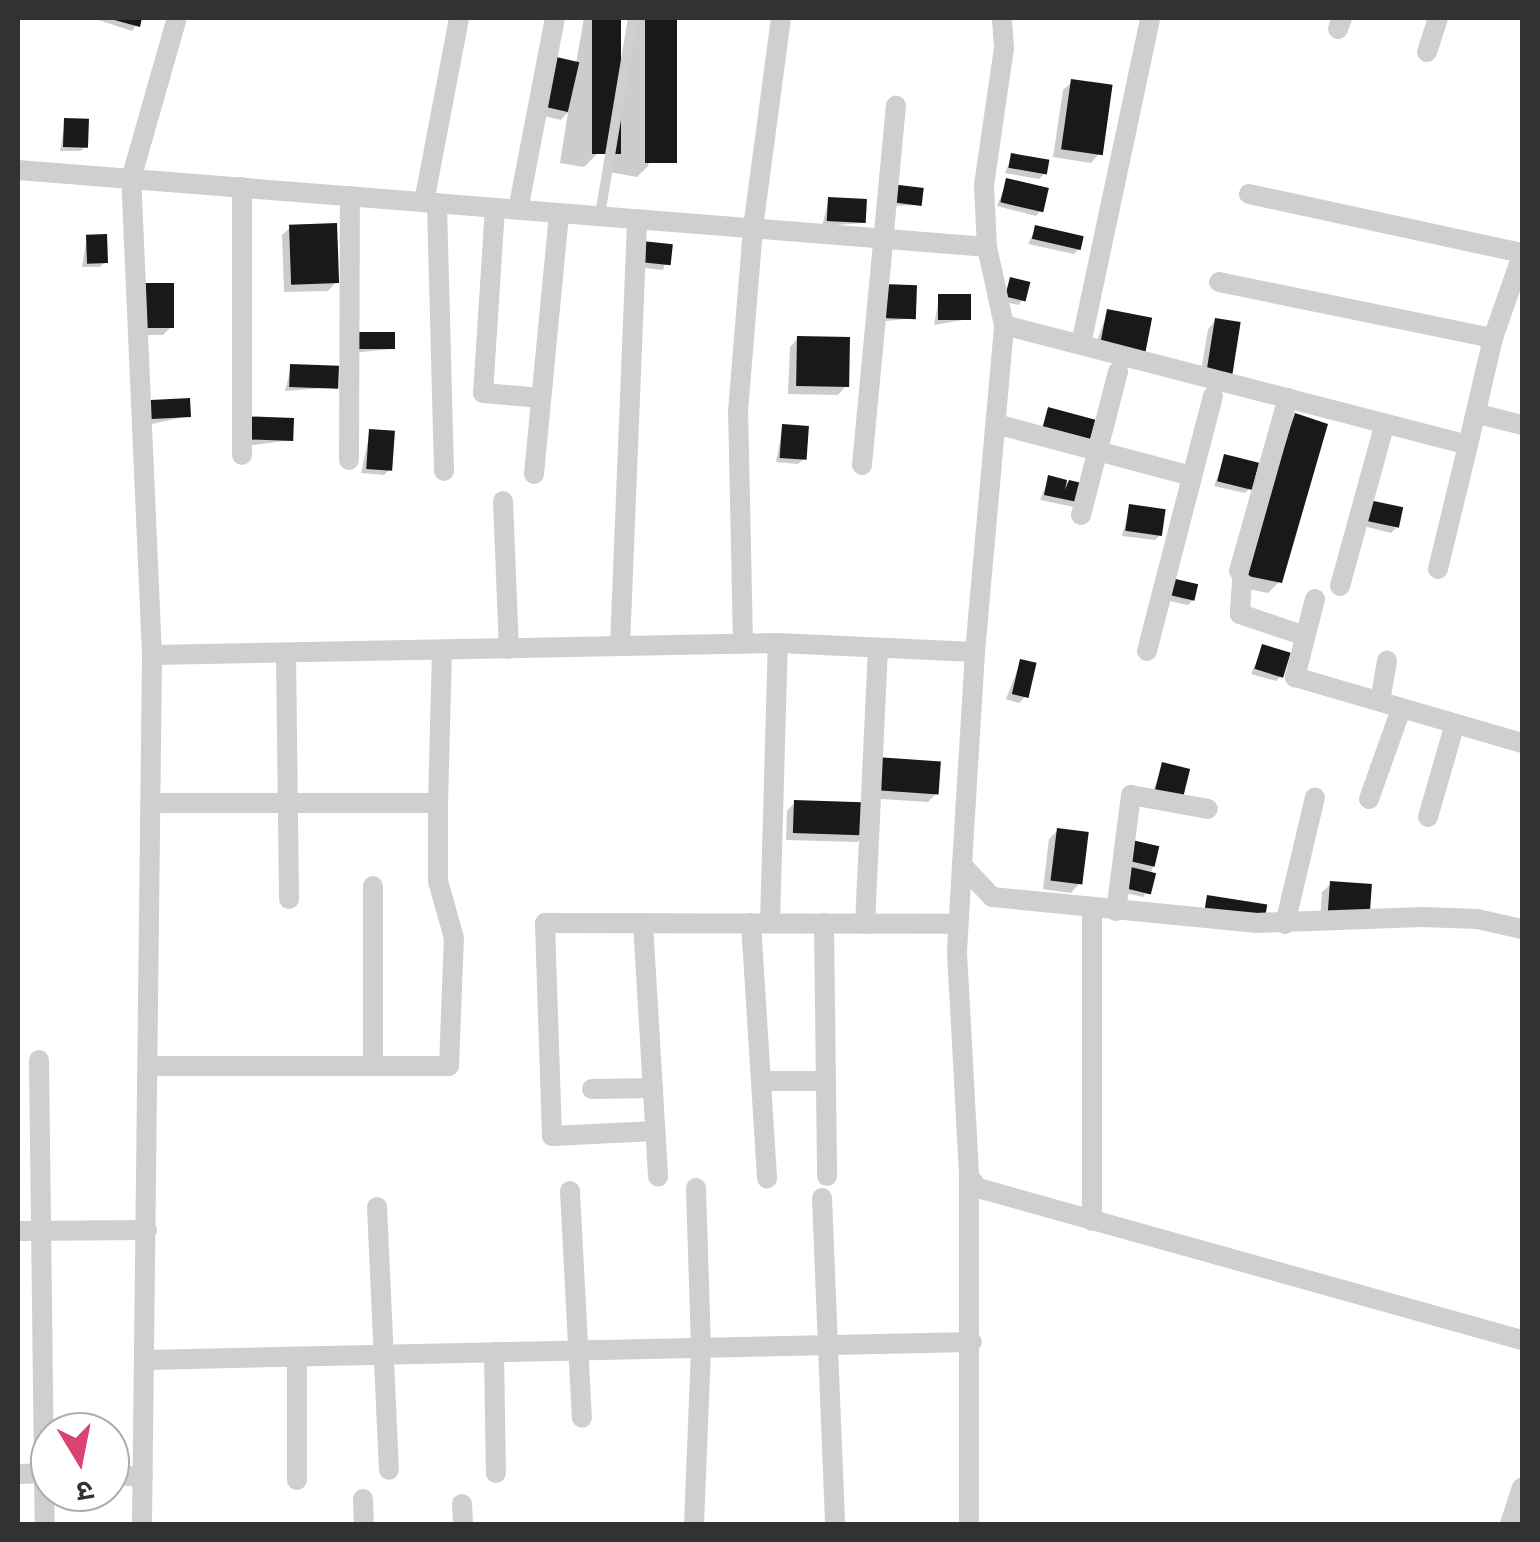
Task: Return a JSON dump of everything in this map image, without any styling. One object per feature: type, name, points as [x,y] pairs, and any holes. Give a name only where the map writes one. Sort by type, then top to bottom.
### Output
[{"type":"street","points":[[142,1524],[152,655],[131,179],[178,18]]},
{"type":"street","points":[[444,471],[431,203],[459,18]]},
{"type":"street","points":[[518,210],[555,18]]},
{"type":"street","points":[[742,644],[738,412],[753,228],[781,18]]},
{"type":"street","points":[[969,1524],[972,1342],[969,1177],[958,924],[975,652],[1004,325],[987,247],[984,185],[1004,48],[1002,18]]},
{"type":"street","points":[[1081,344],[1150,18]]},
{"type":"street","points":[[1428,52],[1438,18]]},
{"type":"street","points":[[862,464],[896,106]]},
{"type":"street","points":[[18,170],[987,247]]},
{"type":"street","points":[[242,188],[242,455]]},
{"type":"street","points":[[1249,194],[1522,254],[1493,338],[1438,570]]},
{"type":"street","points":[[349,460],[350,196]]},
{"type":"street","points":[[494,208],[483,393],[541,398]]},
{"type":"street","points":[[534,474],[559,213]]},
{"type":"street","points":[[620,646],[637,219]]},
{"type":"street","points":[[1219,282],[1493,338]]},
{"type":"street","points":[[1004,325],[1468,445]]},
{"type":"street","points":[[1081,514],[1118,372]]},
{"type":"street","points":[[1147,650],[1188,475],[1213,396]]},
{"type":"street","points":[[1288,398],[1240,576],[1240,614],[1305,636]]},
{"type":"street","points":[[1478,414],[1522,425]]},
{"type":"street","points":[[1340,586],[1385,423]]},
{"type":"street","points":[[996,424],[1188,475]]},
{"type":"street","points":[[503,501],[510,649]]},
{"type":"street","points":[[1315,599],[1295,677],[1380,702],[1400,712],[1522,744]]},
{"type":"street","points":[[152,655],[778,643],[878,651],[975,652]]},
{"type":"street","points":[[767,1178],[761,1081],[761,923],[778,643]]},
{"type":"street","points":[[149,1066],[449,1066],[454,938],[438,881],[442,650]]},
{"type":"street","points":[[865,924],[878,651]]},
{"type":"street","points":[[286,653],[289,899]]},
{"type":"street","points":[[1380,702],[1387,661]]},
{"type":"street","points":[[1369,799],[1400,712]]},
{"type":"street","points":[[1428,817],[1454,726]]},
{"type":"street","points":[[1116,910],[1130,795],[1208,809]]},
{"type":"street","points":[[1285,924],[1315,798]]},
{"type":"street","points":[[151,803],[288,800],[438,803]]},
{"type":"street","points":[[962,865],[992,897],[1092,908],[1285,924],[1476,918],[1522,926]]},
{"type":"street","points":[[373,886],[374,1066]]},
{"type":"street","points":[[1092,908],[1092,1221]]},
{"type":"street","points":[[656,1131],[552,1136],[545,923],[958,924]]},
{"type":"street","points":[[643,923],[658,1177]]},
{"type":"street","points":[[824,923],[827,1176]]},
{"type":"street","points":[[39,1060],[45,1412]]},
{"type":"street","points":[[761,1081],[826,1081]]},
{"type":"street","points":[[592,1089],[653,1088]]},
{"type":"street","points":[[969,1177],[978,1188],[1522,1340]]},
{"type":"street","points":[[694,1524],[701,1348],[696,1188]]},
{"type":"street","points":[[570,1191],[582,1350],[582,1418]]},
{"type":"street","points":[[822,1198],[835,1524]]},
{"type":"street","points":[[377,1207],[389,1470]]},
{"type":"street","points":[[18,1230],[147,1230]]},
{"type":"street","points":[[144,1360],[972,1342]]},
{"type":"street","points":[[494,1352],[496,1474]]},
{"type":"street","points":[[296,1357],[297,1480]]},
{"type":"street","points":[[130,1476],[143,1476]]},
{"type":"street","points":[[1510,1524],[1522,1488]]},
{"type":"street","points":[[363,1499],[364,1524]]},
{"type":"lane","points":[[600,216],[633,18]]},
{"type":"building","points":[[107,18],[142,18],[140,27]]},
{"type":"building","points":[[592,18],[621,18],[621,154],[592,154]]},
{"type":"building","points":[[645,18],[677,18],[677,163],[645,163]]},
{"type":"building","points":[[552,56],[579,62],[568,112],[541,106]]},
{"type":"building","points":[[1071,79],[1113,85],[1103,155],[1061,149]]},
{"type":"building","points":[[64,118],[89,119],[88,148],[63,147]]},
{"type":"building","points":[[1011,153],[1049,160],[1047,175],[1008,168]]},
{"type":"building","points":[[1006,178],[1049,188],[1043,212],[1000,202]]},
{"type":"building","points":[[891,184],[924,188],[922,206],[889,202]]},
{"type":"building","points":[[828,197],[867,199],[866,223],[827,221]]},
{"type":"building","points":[[337,223],[339,283],[291,285],[289,225]]},
{"type":"building","points":[[1035,225],[1084,236],[1081,250],[1032,239]]},
{"type":"building","points":[[107,234],[108,263],[87,264],[86,235]]},
{"type":"building","points":[[642,241],[673,244],[671,265],[640,262]]},
{"type":"building","points":[[1010,277],[1030,282],[1026,301],[1005,296]]},
{"type":"building","points":[[139,283],[174,283],[174,328],[139,328]]},
{"type":"building","points":[[883,284],[917,285],[916,319],[882,318]]},
{"type":"building","points":[[938,294],[971,294],[971,320],[938,320]]},
{"type":"building","points":[[1107,309],[1152,318],[1145,355],[1100,346]]},
{"type":"building","points":[[1215,318],[1241,322],[1232,374],[1207,370]]},
{"type":"building","points":[[357,332],[395,332],[395,349],[357,349]]},
{"type":"building","points":[[797,336],[850,337],[849,387],[796,386]]},
{"type":"building","points":[[290,364],[339,366],[338,389],[289,387]]},
{"type":"building","points":[[190,398],[191,417],[147,419],[146,400]]},
{"type":"building","points":[[1048,407],[1095,420],[1089,444],[1042,431]]},
{"type":"building","points":[[1295,413],[1328,424],[1282,583],[1243,575]]},
{"type":"building","points":[[251,416],[294,418],[293,441],[250,439]]},
{"type":"building","points":[[782,424],[809,426],[807,460],[780,458]]},
{"type":"building","points":[[369,429],[395,431],[392,471],[366,469]]},
{"type":"building","points":[[1224,454],[1259,463],[1252,490],[1217,481]]},
{"type":"building","points":[[1048,475],[1067,480],[1065,490],[1069,480],[1086,484],[1082,503],[1044,495]]},
{"type":"building","points":[[1369,500],[1403,507],[1399,528],[1365,521]]},
{"type":"building","points":[[1129,504],[1166,509],[1162,536],[1125,531]]},
{"type":"building","points":[[1167,577],[1198,584],[1194,601],[1163,594]]},
{"type":"building","points":[[1262,644],[1291,653],[1283,678],[1254,669]]},
{"type":"building","points":[[1020,659],[1037,663],[1028,698],[1012,694]]},
{"type":"building","points":[[876,757],[941,762],[939,794],[874,790]]},
{"type":"building","points":[[1162,762],[1190,769],[1182,803],[1154,796]]},
{"type":"building","points":[[794,800],[869,803],[868,836],[793,833]]},
{"type":"building","points":[[1057,828],[1089,832],[1082,885],[1051,881]]},
{"type":"building","points":[[1132,840],[1159,846],[1155,867],[1127,860]]},
{"type":"building","points":[[1127,866],[1156,873],[1151,895],[1122,887]]},
{"type":"building","points":[[1330,881],[1372,884],[1370,918],[1328,915]]},
{"type":"building","points":[[1207,895],[1267,905],[1265,918],[1205,909]]}]
